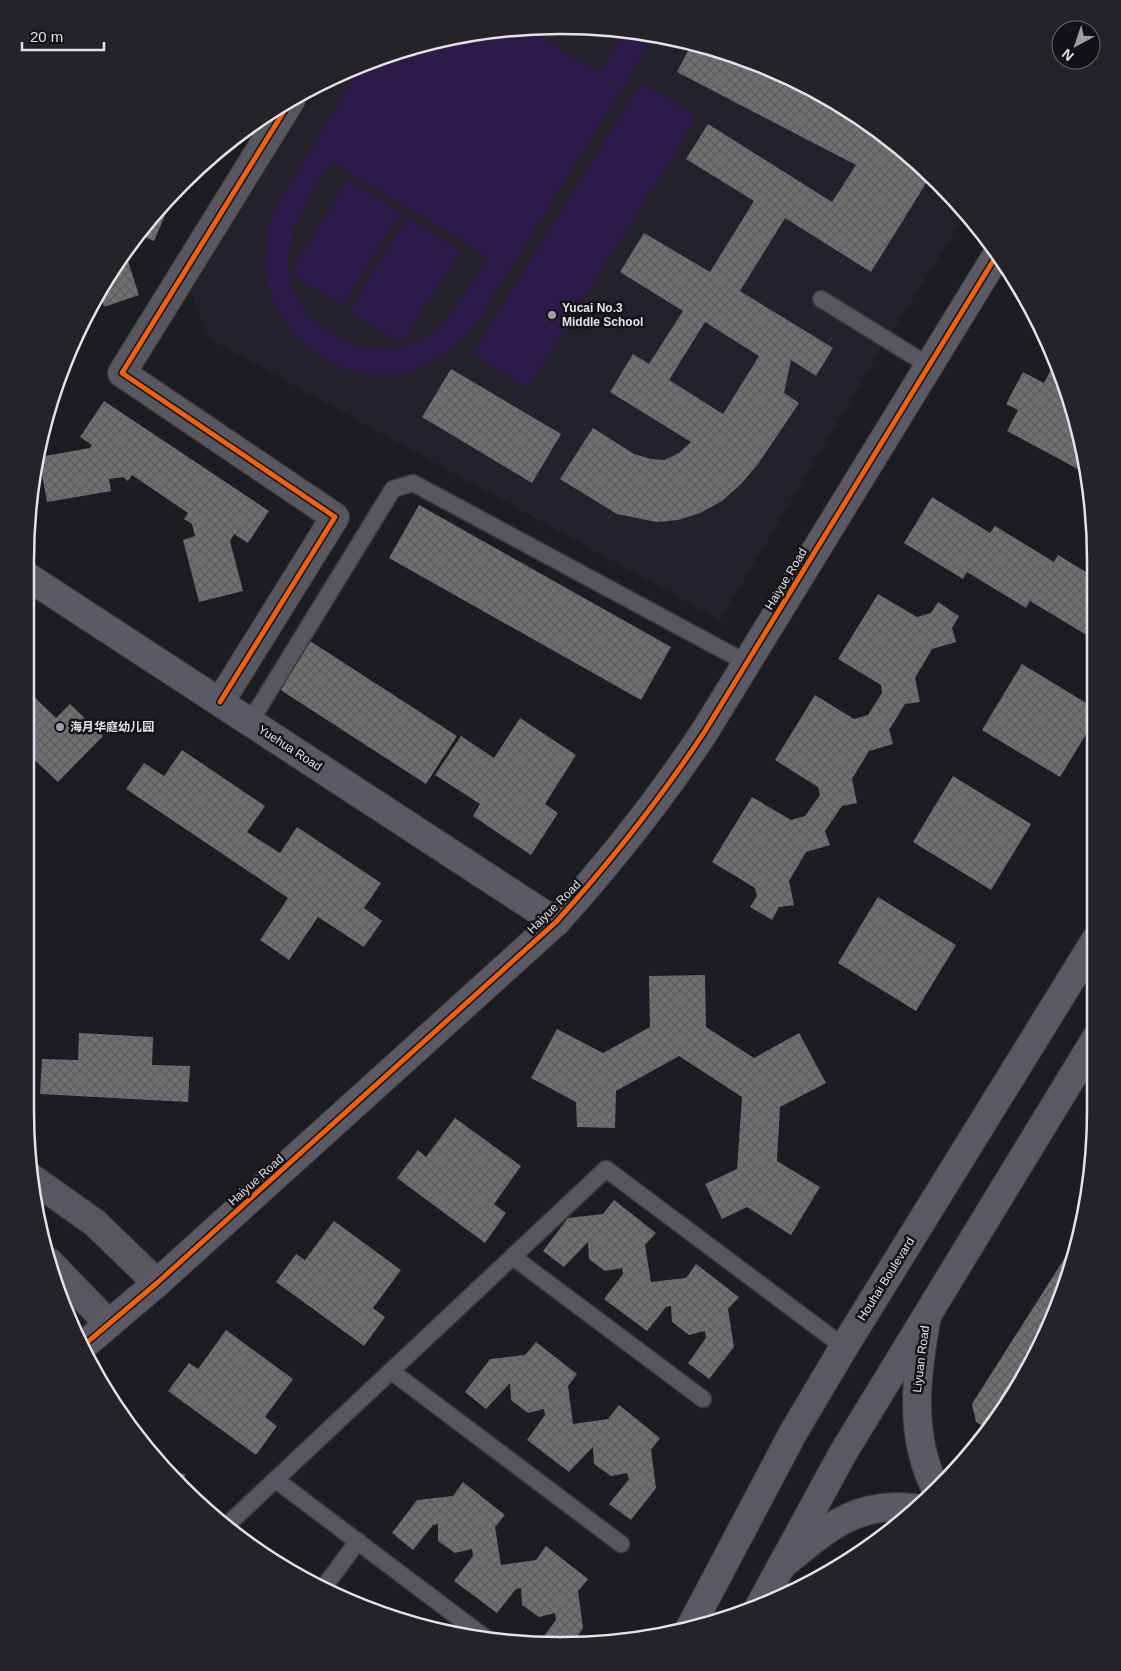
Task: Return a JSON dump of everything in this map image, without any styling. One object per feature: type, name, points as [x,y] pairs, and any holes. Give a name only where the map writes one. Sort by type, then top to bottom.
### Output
[{"type":"main road","name":"Houhai Boulevard","points":[[694,1620],[793,1433],[1087,954]]},
{"type":"main road","points":[[765,1596],[843,1453],[1087,1053]]},
{"type":"street","points":[[220,702],[335,517],[122,373],[284,112]]},
{"type":"street","name":"Haiyue Road","points":[[88,1342],[157,1283],[556,922],[606,867],[672,782],[993,261]]},
{"type":"street","name":"Yuehua Road","points":[[34,581],[556,922]]},
{"type":"street","points":[[39,1183],[95,1223],[157,1283]]},
{"type":"street","points":[[60,1273],[109,1324]]},
{"type":"street","name":"Liyuan Road","points":[[927,1313],[919,1360],[916,1399],[918,1433],[926,1465],[933,1483]]},
{"type":"street","points":[[782,1565],[846,1516],[875,1509],[899,1506],[908,1507]]},
{"type":"lane","points":[[821,299],[928,365]]},
{"type":"lane","points":[[250,722],[393,489],[413,483],[747,663]]},
{"type":"lane","points":[[231,1521],[606,1169],[844,1347]]},
{"type":"lane","points":[[513,1257],[703,1399]]},
{"type":"lane","points":[[391,1371],[621,1544]]},
{"type":"lane","points":[[276,1480],[477,1630]]},
{"type":"lane","points":[[327,1583],[358,1542]]},
{"type":"shaded area","name":"Yucai No.3 Middle School","points":[[560,34],[629,38],[697,52],[762,74],[824,104],[881,143],[908,164],[962,220],[887,340],[720,620],[210,339],[190,292],[311,97],[359,74],[391,62],[424,52],[492,38]]},
{"type":"shaded area","points":[[537,35],[600,73],[620,37],[649,42],[644,53],[478,321],[452,348],[420,367],[402,374],[373,374],[345,368],[320,356],[299,339],[282,318],[271,293],[265,265],[267,235],[272,215],[355,76],[391,62],[458,44],[492,38]],"holes":[[[332,163],[488,257],[463,298],[431,333],[409,345],[386,349],[362,346],[339,338],[319,325],[303,308],[292,286],[288,262],[289,250],[303,210]]]},
{"type":"shaded area","points":[[642,82],[697,117],[528,388],[472,353]]},
{"type":"shaded area","points":[[348,179],[401,212],[343,306],[290,273]]},
{"type":"shaded area","points":[[407,217],[460,250],[401,344],[349,311]]},
{"type":"building","points":[[688,50],[762,74],[824,104],[881,143],[908,164],[927,182],[871,272],[785,218],[740,291],[833,348],[816,376],[791,360],[784,393],[799,403],[758,464],[741,484],[722,501],[700,513],[678,520],[657,522],[617,514],[560,479],[593,428],[634,454],[651,459],[664,460],[679,453],[691,442],[610,392],[633,354],[649,364],[683,311],[620,272],[644,233],[710,272],[754,201],[686,159],[708,124],[832,202],[856,165],[677,72]],"holes":[[[705,322],[759,356],[723,414],[669,380]]]},
{"type":"building","points":[[168,209],[154,241],[145,237]]},
{"type":"building","points":[[128,261],[139,295],[104,307],[102,300],[104,297]]},
{"type":"building","points":[[451,369],[561,434],[532,483],[422,417]]},
{"type":"building","points":[[1051,370],[1069,424],[1079,470],[1007,431],[1018,410],[1006,404],[1023,372],[1044,383]]},
{"type":"building","points":[[104,401],[269,511],[248,543],[234,534],[230,541],[243,591],[199,602],[183,540],[195,536],[192,524],[184,519],[188,513],[132,475],[128,481],[123,477],[109,479],[111,491],[47,502],[42,472],[44,456],[90,448],[92,445],[80,437]]},
{"type":"building","points":[[932,497],[990,533],[995,526],[1054,562],[1058,555],[1087,573],[1087,635],[1030,601],[1026,608],[967,572],[963,579],[904,543]]},
{"type":"building","points":[[419,505],[671,647],[641,700],[389,558]]},
{"type":"building","points":[[878,594],[917,617],[931,613],[938,602],[959,616],[952,628],[956,642],[932,649],[915,678],[920,702],[905,704],[889,730],[893,744],[869,751],[852,779],[857,803],[842,806],[825,831],[830,845],[806,852],[789,881],[794,905],[779,907],[772,920],[750,907],[757,896],[755,888],[712,862],[752,797],[791,820],[805,816],[820,795],[818,787],[775,760],[815,695],[854,719],[868,715],[882,693],[881,685],[838,659]]},
{"type":"building","points":[[310,641],[457,736],[426,784],[279,689]]},
{"type":"building","points":[[1022,664],[1087,704],[1087,733],[1060,777],[982,730]]},
{"type":"building","name":"海月华庭幼儿园","points":[[34,697],[56,718],[70,704],[103,736],[58,782],[34,760]]},
{"type":"building","points":[[520,718],[576,755],[545,804],[558,813],[531,855],[473,816],[480,804],[435,775],[461,736],[494,758]]},
{"type":"building","points":[[182,750],[265,806],[247,832],[280,853],[297,827],[381,883],[364,908],[382,921],[364,947],[318,917],[289,960],[260,940],[288,898],[126,789],[144,763],[164,776]]},
{"type":"building","points":[[953,776],[1031,824],[991,890],[913,842]]},
{"type":"building","points":[[878,897],[956,945],[916,1011],[838,963]]},
{"type":"building","points":[[705,975],[706,1027],[754,1058],[799,1033],[826,1083],[780,1107],[777,1161],[820,1187],[791,1235],[747,1207],[722,1219],[705,1184],[737,1169],[742,1097],[679,1056],[616,1091],[615,1128],[577,1127],[576,1102],[531,1078],[557,1029],[603,1053],[650,1027],[649,976]]},
{"type":"building","points":[[79,1033],[153,1037],[152,1065],[190,1066],[188,1102],[40,1094],[42,1059],[78,1060]]},
{"type":"building","points":[[455,1118],[521,1166],[494,1204],[506,1213],[485,1243],[397,1178],[418,1150],[426,1157]]},
{"type":"building","points":[[614,1200],[656,1233],[645,1245],[651,1282],[686,1278],[696,1264],[739,1297],[728,1309],[734,1347],[709,1379],[688,1363],[706,1338],[705,1331],[689,1335],[672,1322],[671,1306],[666,1307],[647,1331],[604,1299],[623,1274],[622,1268],[605,1271],[589,1259],[588,1242],[564,1267],[543,1251],[568,1218],[603,1214]]},
{"type":"building","points":[[334,1221],[401,1270],[373,1308],[385,1317],[364,1346],[276,1282],[296,1254],[305,1260]]},
{"type":"building","points":[[1067,1255],[1047,1312],[1033,1343],[1017,1374],[982,1425],[976,1422],[972,1404]]},
{"type":"building","points":[[226,1330],[293,1379],[265,1417],[277,1426],[256,1455],[168,1391],[189,1363],[198,1369]]},
{"type":"building","points":[[536,1342],[577,1374],[568,1386],[573,1424],[608,1419],[619,1405],[660,1438],[651,1450],[656,1488],[631,1520],[609,1504],[629,1479],[627,1473],[611,1476],[594,1464],[593,1447],[569,1472],[527,1440],[545,1415],[544,1409],[528,1413],[511,1400],[510,1383],[486,1409],[465,1392],[490,1359],[525,1355]]},
{"type":"building","points":[[179,1473],[185,1474],[184,1479]]},
{"type":"building","points":[[463,1482],[505,1515],[495,1527],[501,1565],[536,1560],[546,1546],[588,1579],[578,1591],[583,1628],[577,1637],[544,1637],[556,1620],[555,1613],[539,1617],[522,1605],[521,1588],[516,1589],[497,1613],[454,1581],[473,1556],[472,1549],[455,1553],[438,1541],[438,1524],[433,1525],[413,1550],[392,1533],[417,1500],[453,1496]]},
{"type":"cycle path","points":[[220,702],[335,517],[122,373],[283,113]]},
{"type":"cycle path","points":[[88,1342],[157,1283],[556,922],[596,876],[634,830],[705,731],[993,261]]},
{"type":"place","name":"Yucai No.3 Middle School","points":[[552,315]]},
{"type":"place","name":"海月华庭幼儿园","points":[[60,727]]}]
